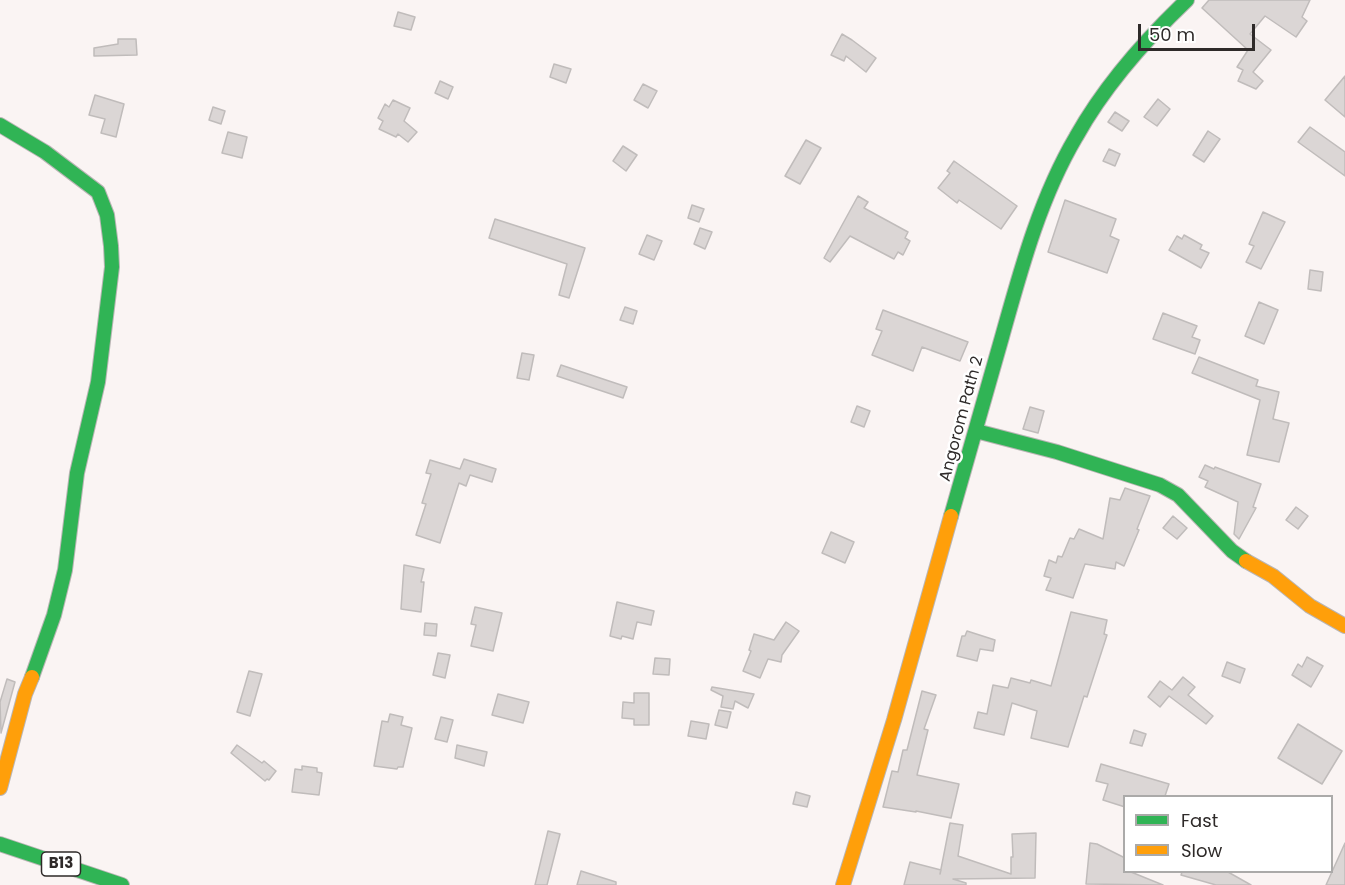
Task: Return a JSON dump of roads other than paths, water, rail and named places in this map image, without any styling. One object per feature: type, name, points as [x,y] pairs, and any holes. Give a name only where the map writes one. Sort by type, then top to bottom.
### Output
[{"type":"main road","name":"Angorom Path 2","points":[[843,885],[894,720],[1021,268],[1062,162],[1110,84],[1154,31],[1187,0]]},
{"type":"main road","points":[[0,125],[45,152],[98,192],[107,215],[112,267],[98,382],[77,473],[65,570],[54,615],[26,694],[0,788]]},
{"type":"main road","points":[[976,431],[1057,452],[1160,485],[1178,495],[1244,560],[1273,576],[1310,606],[1345,626]]},
{"type":"main road","name":"B13","points":[[0,844],[122,885]]}]
